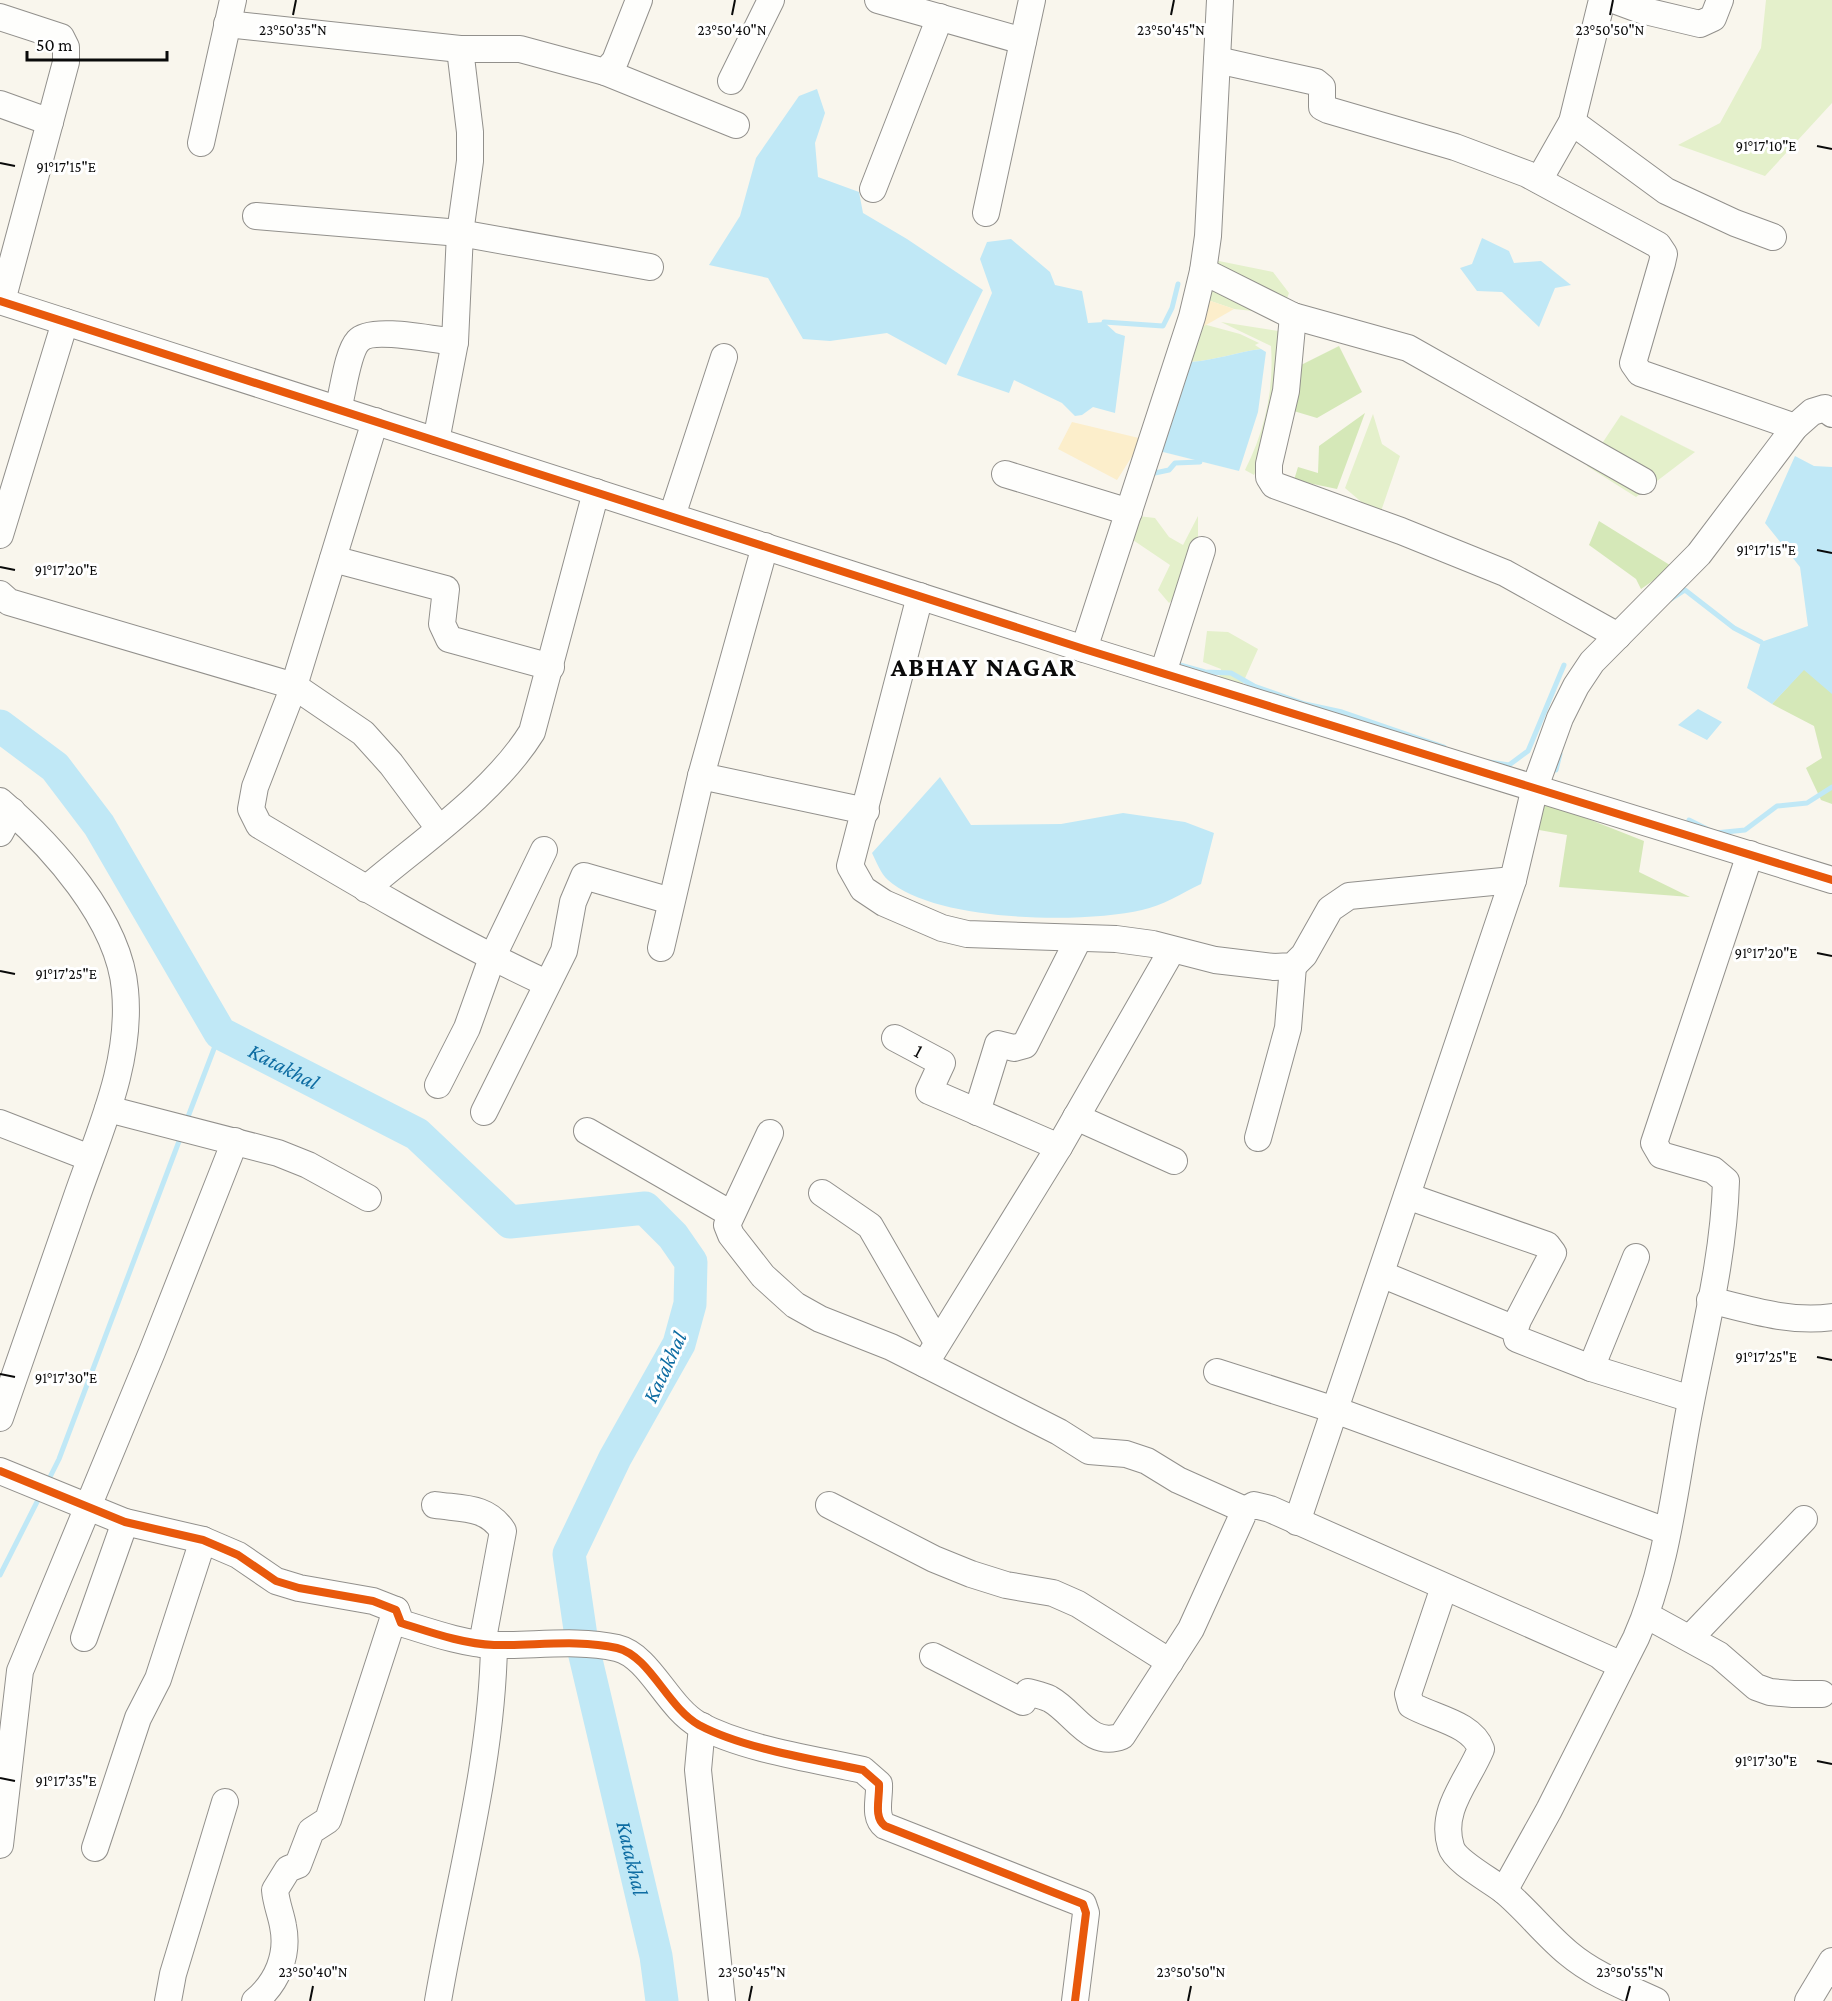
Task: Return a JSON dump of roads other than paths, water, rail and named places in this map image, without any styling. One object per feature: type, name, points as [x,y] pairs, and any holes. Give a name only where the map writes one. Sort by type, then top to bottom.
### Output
[{"type":"street","points":[[605,72],[615,61],[639,0]]},
{"type":"street","points":[[731,81],[771,0]]},
{"type":"street","points":[[878,0],[1023,41]]},
{"type":"street","points":[[986,213],[1032,0]]},
{"type":"street","points":[[1084,649],[1183,347],[1203,272],[1208,236],[1220,0]]},
{"type":"street","points":[[1539,180],[1572,122],[1602,0]]},
{"type":"street","points":[[1614,0],[1641,10],[1700,24],[1713,18],[1720,0]]},
{"type":"street","points":[[201,143],[230,12],[460,49],[520,49],[605,72],[736,125]]},
{"type":"street","points":[[0,17],[55,34],[61,37],[66,47],[66,62],[1,301],[1084,649],[1832,880]]},
{"type":"street","points":[[873,189],[940,17]]},
{"type":"street","points":[[436,441],[455,342],[460,233],[470,161],[470,132],[460,49]]},
{"type":"street","points":[[1217,60],[1316,82],[1322,87],[1322,107],[1328,110],[1455,147],[1539,180],[1658,245],[1664,254],[1633,363],[1640,373],[1795,427]]},
{"type":"street","points":[[0,105],[50,122]]},
{"type":"street","points":[[1572,122],[1666,191],[1735,223],[1773,237]]},
{"type":"street","points":[[256,216],[460,233],[650,267]]},
{"type":"street","points":[[1203,272],[1293,316],[1408,348],[1643,481]]},
{"type":"street","points":[[1293,316],[1287,391],[1269,464],[1269,477],[1274,485],[1401,531],[1505,573],[1618,636]]},
{"type":"street","points":[[0,535],[65,322]]},
{"type":"street","points":[[338,409],[352,353],[357,342],[366,335],[380,334],[455,342]]},
{"type":"street","points":[[672,516],[724,357]]},
{"type":"street","points":[[1297,1522],[1513,880],[1535,787],[1560,718],[1576,686],[1592,662],[1699,554],[1795,427],[1812,412],[1830,407]]},
{"type":"street","points":[[375,421],[294,686],[255,787],[251,809],[259,825],[492,958],[546,983]]},
{"type":"street","points":[[1005,474],[1129,512]]},
{"type":"street","points":[[366,888],[494,780],[516,758],[532,732],[596,492]]},
{"type":"street","points":[[661,948],[701,776],[765,546]]},
{"type":"street","points":[[1163,673],[1202,550]]},
{"type":"street","points":[[333,559],[446,589],[442,624],[449,639],[551,667]]},
{"type":"street","points":[[0,594],[9,602],[294,686],[346,719],[363,733],[391,764],[438,827]]},
{"type":"street","points":[[920,596],[850,866],[863,889],[884,903],[942,928],[967,934],[1116,939],[1224,961],[1274,968],[1293,966],[1304,955],[1330,909],[1349,896],[1513,880]]},
{"type":"street","points":[[701,776],[866,811]]},
{"type":"street","points":[[0,1418],[90,1158],[119,1111],[125,1037],[125,988],[111,938],[84,892],[48,845],[4,815]]},
{"type":"street","points":[[438,1085],[467,1028],[492,958],[544,850]]},
{"type":"street","points":[[1504,1891],[1549,1810],[1646,1615],[1666,1531],[1710,1300],[1725,1204],[1726,1181],[1713,1170],[1661,1155],[1654,1143],[1658,1123],[1750,854]]},
{"type":"street","points":[[484,1112],[546,983],[564,951],[573,902],[584,876],[671,901]]},
{"type":"street","points":[[1059,1147],[977,1112],[998,1044],[1014,1048],[1025,1045],[1079,938]]},
{"type":"street","points":[[931,1353],[1059,1147],[1172,950]]},
{"type":"street","points":[[1258,1138],[1284,1046],[1292,997],[1293,966]]},
{"type":"street","name":"1","points":[[895,1038],[942,1063],[929,1091],[977,1112]]},
{"type":"street","points":[[119,1111],[255,1145],[308,1165],[368,1198]]},
{"type":"street","points":[[1076,1117],[1174,1161]]},
{"type":"street","points":[[0,1123],[90,1158]]},
{"type":"street","points":[[587,1131],[731,1214]]},
{"type":"street","points":[[770,1133],[727,1225],[731,1235],[763,1276],[795,1305],[820,1319],[870,1338],[931,1353],[1089,1451],[1126,1454],[1147,1461],[1178,1480],[1245,1510]]},
{"type":"street","points":[[0,1845],[20,1671],[82,1505],[228,1140]]},
{"type":"street","points":[[822,1193],[870,1226],[931,1353]]},
{"type":"street","points":[[1407,1196],[1547,1245],[1553,1253],[1515,1329],[1517,1339],[1591,1368],[1691,1399]]},
{"type":"street","points":[[1591,1368],[1636,1257]]},
{"type":"street","points":[[1381,1274],[1515,1329]]},
{"type":"street","points":[[1710,1300],[1778,1316],[1811,1320],[1832,1317]]},
{"type":"street","points":[[1217,1372],[1335,1410],[1666,1531]]},
{"type":"street","points":[[2,1472],[125,1522],[203,1540],[238,1555],[276,1581],[299,1588],[373,1601],[396,1610],[401,1623],[488,1645],[547,1643],[619,1648],[635,1656],[675,1705],[702,1726],[725,1736],[862,1770],[879,1784],[878,1814],[880,1822],[885,1826],[1083,1904],[1086,1913],[1075,2001]]},
{"type":"street","points":[[435,1505],[474,1510],[494,1517],[503,1531],[488,1645],[494,1683],[483,1762],[438,2001]]},
{"type":"street","points":[[830,1505],[934,1559],[971,1574],[1006,1585],[1053,1593],[1078,1604],[1170,1662]]},
{"type":"street","points":[[933,1656],[1023,1702],[1028,1692],[1050,1699],[1099,1739],[1109,1741],[1122,1736],[1191,1629],[1245,1510],[1254,1505],[1270,1509],[1622,1665]]},
{"type":"street","points":[[1690,1638],[1804,1519]]},
{"type":"street","points":[[84,1638],[125,1522]]},
{"type":"street","points":[[95,1848],[138,1718],[158,1679],[203,1540]]},
{"type":"street","points":[[1444,1587],[1408,1694],[1411,1705],[1466,1730],[1477,1740],[1480,1749],[1478,1757],[1452,1804],[1451,1847],[1456,1857],[1504,1891],[1569,1954],[1606,1978],[1656,2001]]},
{"type":"street","points":[[255,2001],[276,1976],[283,1960],[286,1942],[275,1890],[279,1880],[288,1869],[298,1865],[311,1831],[328,1820],[396,1610]]},
{"type":"street","points":[[1646,1615],[1719,1655],[1756,1687],[1770,1692],[1822,1694]]},
{"type":"street","points":[[702,1726],[698,1770],[722,2001]]},
{"type":"street","points":[[168,2001],[173,1974],[225,1802]]},
{"type":"street","points":[[1808,2001],[1832,1961]]},
{"type":"water","points":[[817,89],[825,113],[815,143],[818,177],[859,192],[863,213],[907,239],[983,290],[946,365],[887,333],[830,341],[803,339],[768,278],[709,265],[740,216],[756,158],[799,96]]},
{"type":"water","points":[[1482,238],[1509,251],[1514,263],[1541,261],[1571,285],[1555,288],[1539,327],[1502,292],[1477,291],[1460,268],[1472,264]]},
{"type":"water","points":[[1011,239],[1050,272],[1055,285],[1082,291],[1088,323],[1104,322],[1116,333],[1125,336],[1115,413],[1093,407],[1082,415],[1075,416],[1062,403],[1014,380],[1009,393],[957,375],[992,293],[980,259],[987,242]]},
{"type":"water","points":[[1261,349],[1266,352],[1258,412],[1239,471],[1159,451],[1191,362]]},
{"type":"water","points":[[1795,456],[1814,466],[1832,467],[1832,694],[1804,670],[1772,704],[1747,688],[1761,642],[1808,626],[1800,567],[1765,523]]},
{"type":"water","points":[[1698,709],[1722,722],[1707,740],[1678,725]]},
{"type":"water","points":[[940,777],[971,825],[1061,824],[1123,813],[1185,822],[1214,833],[1201,884],[1142,910],[1084,917],[1048,918],[973,912],[910,894],[885,877],[872,853]]},
{"type":"waterway","points":[[1104,322],[1163,326],[1172,308],[1178,284]]},
{"type":"waterway","points":[[1150,474],[1169,470],[1175,463],[1200,462]]},
{"type":"waterway","points":[[1671,599],[1685,590],[1734,628],[1761,642]]},
{"type":"waterway","points":[[1180,665],[1205,672],[1231,673],[1254,686],[1305,704],[1342,712],[1444,747]]},
{"type":"waterway","points":[[1489,762],[1509,765],[1528,751],[1564,665]]},
{"type":"waterway","name":"Katakhal","points":[[0,726],[55,767],[99,825],[220,1033],[417,1134],[510,1222],[645,1208],[673,1236],[691,1262],[690,1304],[679,1344],[615,1458],[569,1554],[582,1643],[656,1956],[662,2001]]},
{"type":"waterway","points":[[1556,770],[1560,754]]},
{"type":"waterway","points":[[1689,820],[1715,833],[1745,830],[1777,806],[1807,803],[1832,787]]},
{"type":"waterway","name":"Katakhal","points":[[186,1122],[220,1033]]},
{"type":"waterway","name":"Katakhal","points":[[47,1483],[59,1459],[181,1136]]},
{"type":"waterway","name":"Katakhal","points":[[0,1575],[40,1496]]},
{"type":"district","name":"ABHAY NAGAR","points":[[984,667]]}]
